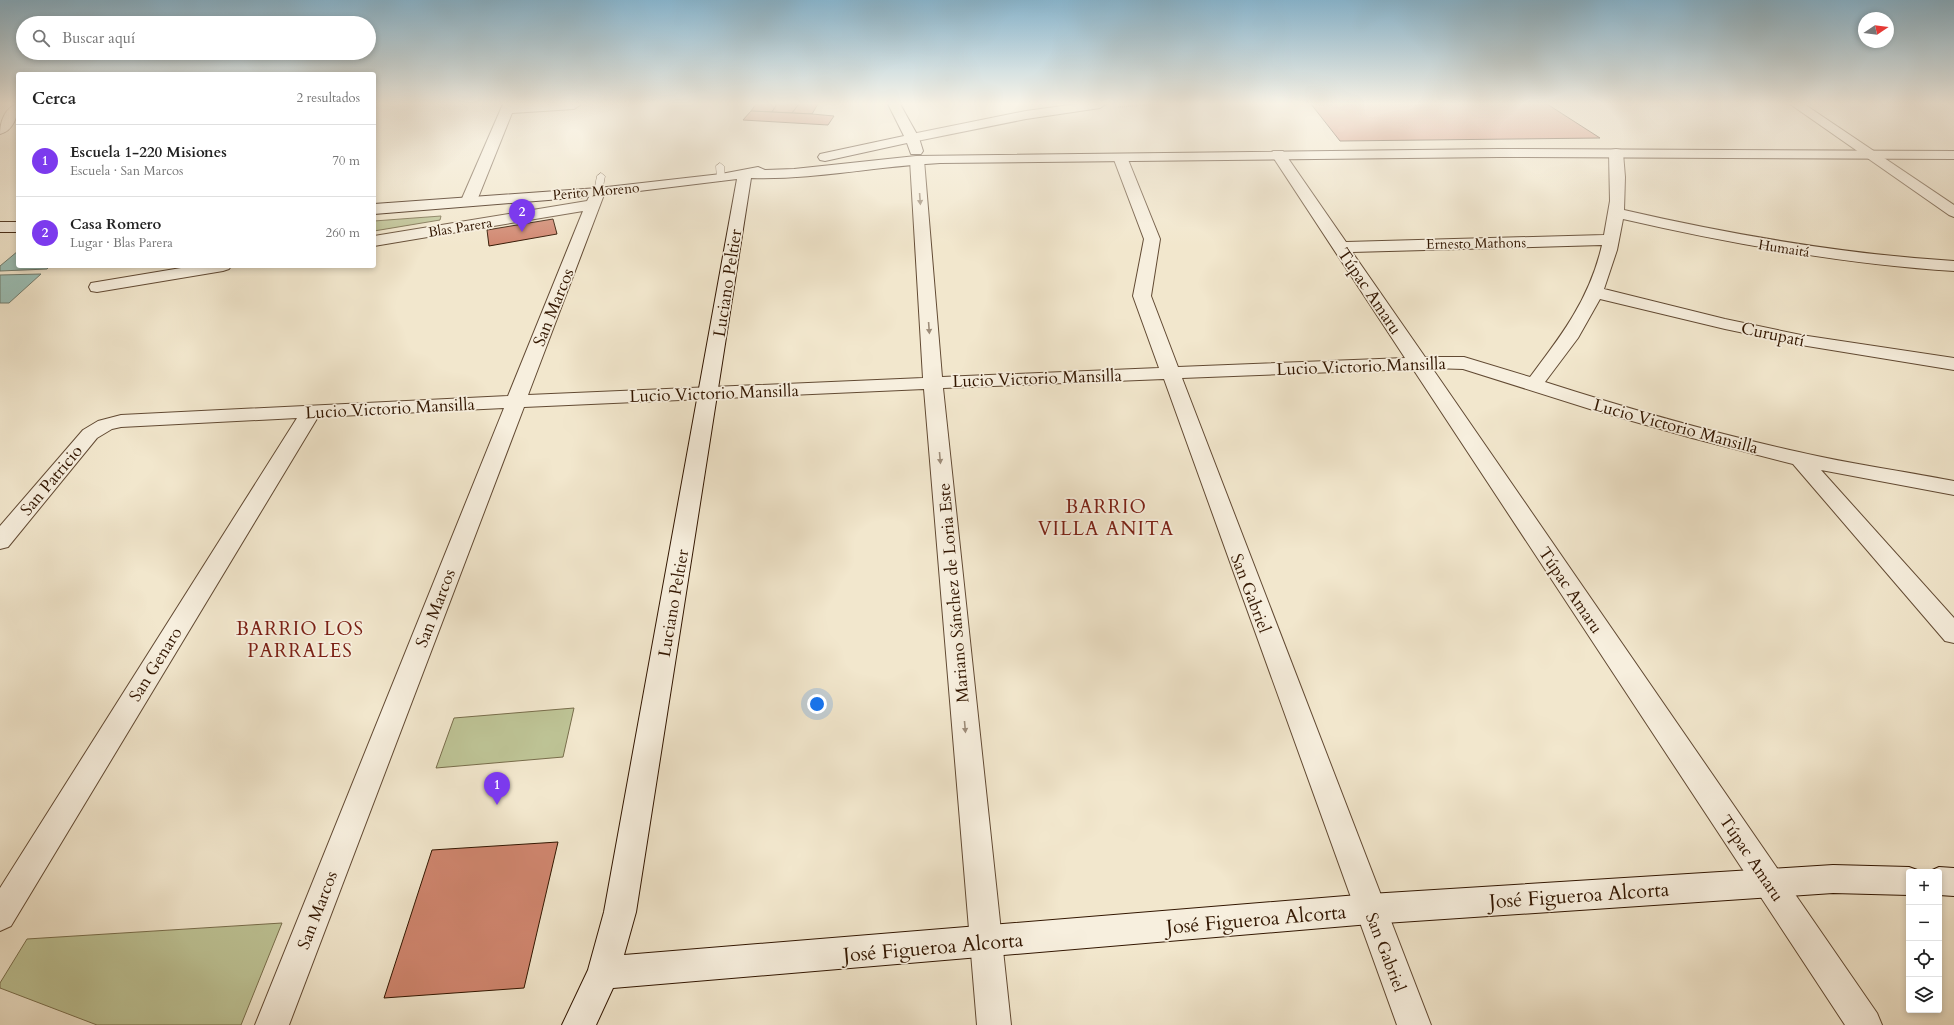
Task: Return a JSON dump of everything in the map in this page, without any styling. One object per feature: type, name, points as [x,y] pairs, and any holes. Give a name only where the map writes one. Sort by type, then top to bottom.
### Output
[{"type":"street","points":[[468,203],[489,152]]},
{"type":"street","name":"Perito Moreno","points":[[745,174],[895,152]]},
{"type":"street","name":"Perito Moreno","points":[[376,209],[468,203],[597,191],[720,172],[745,174],[783,174],[899,152]]},
{"type":"street","name":"Mariano Sánchez de Loria Este","points":[[914,152],[933,383],[994,1025]]},
{"type":"street","name":"Perito Moreno","points":[[987,152],[1120,157],[1278,154],[1616,153],[1954,155]]},
{"type":"street","points":[[1867,152],[1954,212]]},
{"type":"street","points":[[1534,384],[1569,338],[1594,292],[1611,240],[1617,213],[1619,188],[1616,153]]},
{"type":"street","name":"Túpac Amaru","points":[[1278,154],[1865,1025]]},
{"type":"street","name":"San Gabriel","points":[[1120,157],[1152,239],[1142,296],[1414,1025]]},
{"type":"street","name":"Luciano Peltier","points":[[579,1025],[603,973],[617,925],[634,839],[745,174]]},
{"type":"street","name":"Blas Parera","points":[[376,241],[597,191]]},
{"type":"street","name":"San Marcos","points":[[272,1025],[597,191]]},
{"type":"street","name":"Humaitá","points":[[1617,213],[1715,236],[1791,250],[1855,259],[1954,266]]},
{"type":"street","points":[[0,228],[16,227]]},
{"type":"street","name":"Ernesto Mathons","points":[[1341,247],[1611,240]]},
{"type":"street","points":[[97,287],[211,268]]},
{"type":"street","name":"Curupatí","points":[[1594,292],[1725,324],[1801,340],[1954,364]]},
{"type":"street","name":"Lucio Victorio Mansilla","points":[[105,425],[121,421],[670,394],[709,394],[933,383],[1419,363],[1464,364],[1534,384],[1641,418],[1800,459],[1954,488]]},
{"type":"street","name":"San Genaro","points":[[0,916],[311,412]]},
{"type":"street","name":"San Patricio","points":[[0,541],[90,434],[105,425]]},
{"type":"street","points":[[1800,459],[1954,634]]},
{"type":"street","name":"José Figueroa Alcorta","points":[[603,973],[986,943],[1370,909],[1769,882],[1833,879],[1906,881]]},
{"type":"street","points":[[1942,881],[1954,882]]},
{"type":"green space","points":[[441,216],[440,220],[376,231],[376,221]]},
{"type":"green space","points":[[574,708],[563,757],[436,768],[454,718]]},
{"type":"green space","points":[[282,923],[241,1025],[97,1025],[0,988],[0,983],[27,939]]},
{"type":"water","points":[[16,253],[16,268],[48,268],[0,271],[0,266]]},
{"type":"water","points":[[41,274],[9,303],[0,303],[0,275]]},
{"type":"building","points":[[553,219],[557,234],[489,246],[487,230]]},
{"type":"building","points":[[558,842],[524,988],[384,998],[432,850]]},
{"type":"place","name":"Casa Romero","points":[[522,232]]},
{"type":"place","name":"Escuela 1-220 Misiones","points":[[497,805]]},
{"type":"district","name":"BARRIO VILLA ANITA","points":[[1106,517]]},
{"type":"district","name":"BARRIO LOS PARRALES","points":[[300,639]]}]
